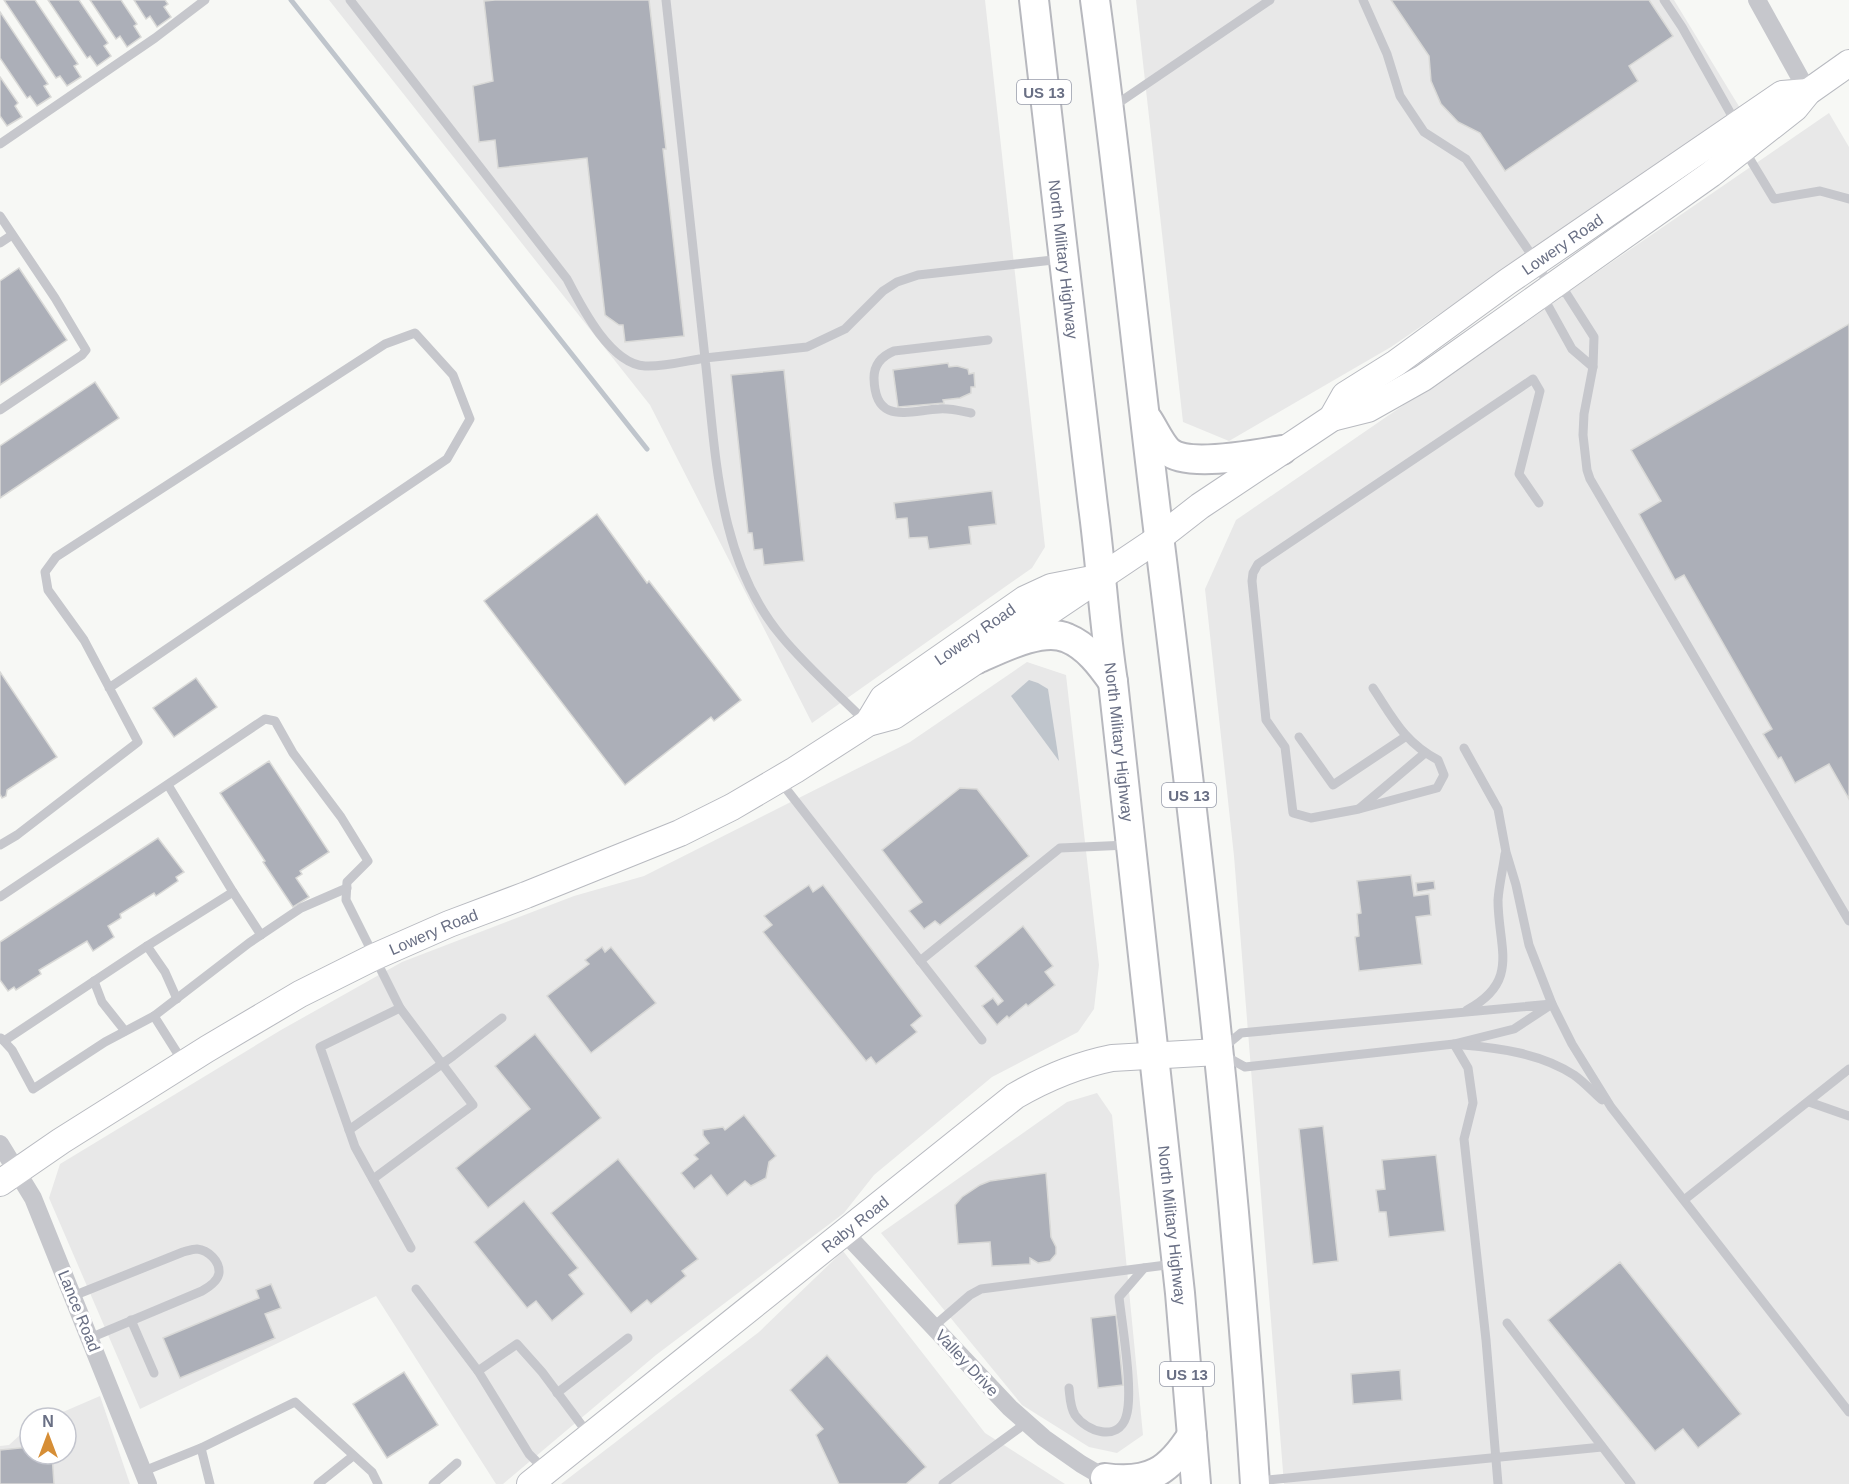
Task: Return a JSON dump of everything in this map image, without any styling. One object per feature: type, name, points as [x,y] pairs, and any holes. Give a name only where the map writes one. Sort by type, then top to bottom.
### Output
[{"type":"main road","name":"North Military Highway","points":[[1034,0],[1102,576],[1176,1264],[1196,1484]]},
{"type":"main road","name":"US 13","points":[[1095,0],[1171,626],[1218,1052],[1241,1286],[1255,1482]]},
{"type":"main road","points":[[1144,414],[1168,451],[1182,459],[1227,458],[1282,450]]},
{"type":"main road","points":[[977,659],[1013,643],[1051,635],[1066,637],[1099,662],[1113,682]]},
{"type":"main road","points":[[1109,1481],[1139,1481],[1155,1476],[1166,1469],[1192,1435]]},
{"type":"street","points":[[1756,0],[1808,92]]},
{"type":"street","name":"Lowery Road","points":[[9,1177],[184,1064],[300,994],[374,957],[449,924],[680,833],[732,807],[868,723],[894,716],[1159,538],[1200,506],[1332,417],[1368,409],[1422,378],[1711,174],[1740,137],[1782,94],[1808,92],[1845,69]]},
{"type":"street","name":"Lowery Road","points":[[1332,417],[1345,395],[1396,363],[1454,319],[1537,263],[1740,137]]},
{"type":"street","name":"Lowery Road","points":[[868,723],[883,698],[1025,599],[1051,587],[1102,576]]},
{"type":"street","name":"Raby Road","points":[[538,1477],[1015,1096],[1047,1077],[1097,1061],[1218,1052]]},
{"type":"street","name":"Lance Road","points":[[0,1144],[9,1177],[33,1198],[146,1478]]},
{"type":"street","name":"Valley Drive","points":[[843,1232],[1010,1408],[1044,1438],[1109,1481]]},
{"type":"lane","points":[[0,144],[155,38],[205,0]]},
{"type":"lane","points":[[350,0],[567,279],[578,301],[610,346],[620,357],[632,363],[645,366],[807,347],[845,329],[883,291],[897,282],[918,275],[1063,259]]},
{"type":"lane","points":[[666,0],[723,507],[736,556],[749,585],[782,637],[868,723]]},
{"type":"lane","points":[[1110,109],[1270,0]]},
{"type":"lane","points":[[1363,0],[1387,54],[1400,96],[1424,132],[1466,159],[1537,263],[1551,289],[1547,304],[1572,349],[1593,367]]},
{"type":"lane","points":[[1664,0],[1682,27],[1774,198],[1820,191],[1849,199]]},
{"type":"lane","points":[[0,216],[55,298],[86,350],[82,355],[0,410]]},
{"type":"lane","points":[[0,243],[12,235]]},
{"type":"lane","points":[[1551,289],[1566,293],[1594,336],[1593,367],[1584,414],[1583,435],[1590,479],[1849,921]]},
{"type":"lane","points":[[0,845],[17,835],[138,741],[109,688],[84,640],[48,590],[45,572],[56,557],[385,344],[416,333],[453,375],[470,419],[447,459],[109,688]]},
{"type":"lane","points":[[971,412],[942,408],[896,413],[883,408],[877,397],[875,368],[884,355],[894,351],[988,340]]},
{"type":"lane","points":[[1373,688],[1405,736],[1437,760],[1444,776],[1437,788],[1359,809],[1311,818],[1293,813],[1285,747],[1266,720],[1252,581],[1258,564],[1533,379],[1540,391],[1519,474],[1539,503]]},
{"type":"lane","points":[[0,897],[264,719],[275,721],[293,753],[341,817],[368,861],[347,882],[346,900],[400,1008],[473,1105],[373,1179]]},
{"type":"lane","points":[[1299,737],[1333,784],[1405,736]]},
{"type":"lane","points":[[1464,748],[1498,809],[1529,945],[1552,1004],[1572,1044],[1611,1107],[1849,1412]]},
{"type":"lane","points":[[1359,809],[1425,753]]},
{"type":"lane","points":[[778,780],[982,1040]]},
{"type":"lane","points":[[168,785],[261,935]]},
{"type":"lane","points":[[920,961],[1060,848],[1131,845]]},
{"type":"lane","points":[[1461,1014],[1483,1002],[1495,988],[1502,971],[1503,951],[1498,900],[1506,852]]},
{"type":"lane","points":[[233,892],[2,1039],[12,1050],[33,1089],[125,1031],[154,1016],[261,935],[301,909],[347,888]]},
{"type":"lane","points":[[147,946],[165,972],[177,999]]},
{"type":"lane","points":[[94,981],[102,1002],[125,1031]]},
{"type":"lane","points":[[1552,1004],[1514,1029],[1454,1044],[1245,1067],[1218,1052],[1241,1033],[1552,1004]]},
{"type":"lane","points":[[400,1008],[320,1047],[355,1147],[411,1248]]},
{"type":"lane","points":[[154,1016],[184,1064]]},
{"type":"lane","points":[[349,1130],[441,1065],[502,1018]]},
{"type":"lane","points":[[1454,1044],[1493,1047],[1547,1061],[1575,1076],[1611,1107]]},
{"type":"lane","points":[[1454,1044],[1468,1068],[1473,1103],[1464,1139],[1486,1340],[1498,1484]]},
{"type":"lane","points":[[1684,1200],[1849,1069]]},
{"type":"lane","points":[[1809,1102],[1849,1116]]},
{"type":"lane","points":[[73,1296],[183,1252],[198,1249],[209,1253],[216,1261],[219,1273],[214,1283],[202,1291],[90,1338]]},
{"type":"lane","points":[[933,1327],[981,1288],[1176,1264]]},
{"type":"lane","points":[[1069,1388],[1071,1406],[1076,1416],[1088,1428],[1100,1433],[1115,1431],[1126,1420],[1129,1394],[1119,1297],[1144,1268]]},
{"type":"lane","points":[[416,1289],[478,1371],[529,1454],[538,1477]]},
{"type":"lane","points":[[131,1320],[154,1373]]},
{"type":"lane","points":[[1507,1323],[1631,1484]]},
{"type":"lane","points":[[557,1393],[628,1338]]},
{"type":"lane","points":[[478,1371],[517,1344],[589,1435]]},
{"type":"lane","points":[[146,1478],[295,1402],[372,1472],[378,1484]]},
{"type":"lane","points":[[943,1484],[1026,1422]]},
{"type":"lane","points":[[1255,1482],[1602,1446]]},
{"type":"lane","points":[[201,1448],[210,1484]]},
{"type":"lane","points":[[318,1484],[353,1456]]},
{"type":"lane","points":[[433,1484],[457,1463]]},
{"type":"shaded area","points":[[329,0],[985,0],[1045,547],[1032,568],[812,723],[650,405]]},
{"type":"shaded area","points":[[1136,0],[1674,0],[1740,108],[1391,347],[1229,441],[1183,422]]},
{"type":"shaded area","points":[[1829,113],[1849,147],[1849,1484],[1284,1484],[1234,856],[1205,589],[1236,520]]},
{"type":"shaded area","points":[[1027,662],[1066,675],[1099,965],[1094,1009],[1078,1032],[992,1077],[874,1175],[844,1213],[656,1355],[503,1484],[496,1484],[376,1296],[140,1409],[49,1198],[60,1164],[281,1030],[402,962],[574,896],[644,876],[910,742]]},
{"type":"shaded area","points":[[1029,680],[1048,689],[1059,761],[1011,696]]},
{"type":"shaded area","points":[[1097,1093],[1112,1115],[1143,1435],[1117,1453],[1089,1447],[1022,1405],[881,1233],[1067,1102]]},
{"type":"shaded area","points":[[843,1251],[985,1433],[1065,1484],[561,1484],[759,1332]]},
{"type":"shaded area","points":[[100,1396],[130,1484],[0,1484],[0,1446],[9,1445],[18,1437],[18,1466],[78,1466],[77,1406]]},
{"type":"building","points":[[4,0],[35,0],[78,64],[74,66],[81,77],[67,86],[60,76],[56,78]]},
{"type":"building","points":[[48,0],[79,0],[108,43],[104,46],[111,56],[97,66],[90,56],[87,58]]},
{"type":"building","points":[[90,0],[121,0],[137,24],[134,26],[141,37],[127,47],[120,36],[116,39]]},
{"type":"building","points":[[134,0],[165,0],[168,4],[164,7],[171,17],[157,27],[150,16],[146,19]]},
{"type":"building","points":[[649,0],[684,336],[625,342],[623,325],[619,325],[605,315],[587,158],[498,168],[495,140],[479,142],[473,86],[493,81],[484,1]]},
{"type":"building","points":[[1391,0],[1649,0],[1673,36],[1629,66],[1638,81],[1505,171],[1480,133],[1458,122],[1441,104],[1431,81],[1429,56]]},
{"type":"building","points":[[0,12],[48,84],[44,86],[51,97],[37,106],[30,96],[27,98],[0,58]]},
{"type":"building","points":[[0,77],[18,103],[15,106],[22,117],[7,126],[0,116]]},
{"type":"building","points":[[19,268],[67,340],[0,385],[0,281]]},
{"type":"building","points":[[1849,324],[1849,799],[1829,764],[1795,783],[1781,757],[1778,759],[1763,734],[1772,729],[1684,575],[1675,580],[1639,514],[1661,501],[1631,450]]},
{"type":"building","points":[[948,363],[949,367],[957,366],[968,369],[969,374],[974,373],[975,387],[971,387],[971,393],[960,398],[943,400],[944,403],[898,407],[893,370]]},
{"type":"building","points":[[784,370],[804,561],[764,565],[762,549],[754,550],[752,533],[748,533],[731,375]]},
{"type":"building","points":[[95,382],[119,418],[0,498],[0,446]]},
{"type":"building","points":[[992,491],[996,524],[969,527],[971,544],[929,549],[927,537],[909,538],[907,518],[896,519],[894,503]]},
{"type":"building","points":[[597,514],[647,583],[649,581],[741,700],[714,721],[711,717],[625,785],[484,601]]},
{"type":"building","points":[[0,672],[57,757],[7,790],[6,796],[2,798],[0,794]]},
{"type":"building","points":[[196,678],[217,707],[174,737],[153,708]]},
{"type":"building","points":[[269,761],[329,852],[300,871],[302,874],[296,878],[309,897],[293,907],[220,793]]},
{"type":"building","points":[[960,788],[977,789],[1029,856],[940,925],[935,921],[924,929],[909,911],[922,902],[882,850]]},
{"type":"building","points":[[158,838],[184,872],[176,877],[178,881],[156,896],[154,893],[120,914],[121,918],[108,926],[114,937],[93,951],[87,941],[39,970],[41,974],[16,990],[14,987],[8,991],[0,980],[0,942]]},
{"type":"building","points":[[1411,875],[1414,896],[1429,894],[1431,915],[1416,917],[1422,964],[1359,971],[1355,937],[1359,936],[1357,914],[1361,913],[1357,881]]},
{"type":"building","points":[[1434,881],[1435,889],[1417,892],[1416,883]]},
{"type":"building","points":[[809,885],[813,892],[823,885],[922,1016],[911,1025],[917,1032],[876,1064],[871,1057],[866,1061],[763,932],[772,925],[764,916]]},
{"type":"building","points":[[1023,926],[1053,966],[1045,972],[1055,985],[1028,1006],[1026,1004],[997,1025],[982,1006],[993,998],[998,1005],[1003,1001],[975,966]]},
{"type":"building","points":[[602,947],[605,952],[611,947],[656,1003],[591,1053],[547,996],[589,964],[585,960]]},
{"type":"building","points":[[535,1034],[601,1118],[488,1208],[456,1168],[530,1109],[495,1066]]},
{"type":"building","points":[[744,1115],[776,1156],[769,1162],[766,1178],[751,1186],[745,1181],[727,1196],[711,1175],[694,1189],[681,1173],[698,1159],[694,1155],[709,1143],[703,1135],[703,1130],[723,1127],[725,1130]]},
{"type":"building","points":[[1323,1126],[1338,1261],[1313,1264],[1299,1129]]},
{"type":"building","points":[[1436,1155],[1445,1231],[1389,1237],[1386,1212],[1379,1212],[1376,1190],[1385,1189],[1382,1160]]},
{"type":"building","points":[[618,1159],[698,1259],[682,1271],[686,1276],[651,1304],[647,1300],[631,1313],[551,1213]]},
{"type":"building","points":[[1046,1173],[1051,1237],[1056,1247],[1056,1254],[1050,1261],[1038,1263],[1030,1258],[1030,1264],[992,1266],[990,1242],[958,1244],[955,1205],[962,1197],[990,1181]]},
{"type":"building","points":[[524,1201],[578,1268],[569,1275],[584,1294],[552,1321],[536,1301],[527,1308],[474,1242]]},
{"type":"building","points":[[1620,1262],[1741,1414],[1698,1448],[1683,1429],[1655,1451],[1548,1320]]},
{"type":"building","points":[[271,1284],[281,1308],[265,1314],[275,1338],[180,1378],[163,1338],[259,1298],[256,1290]]},
{"type":"building","points":[[1116,1315],[1123,1385],[1098,1388],[1091,1318]]},
{"type":"building","points":[[827,1355],[926,1467],[906,1484],[839,1484],[816,1435],[823,1429],[790,1390]]},
{"type":"building","points":[[1400,1370],[1402,1400],[1353,1404],[1351,1374]]},
{"type":"building","points":[[404,1372],[438,1425],[387,1458],[353,1404]]},
{"type":"building","points":[[18,1448],[18,1466],[53,1466],[54,1484],[0,1484],[0,1450]]},
{"type":"waterway","points":[[291,0],[647,449]]}]
